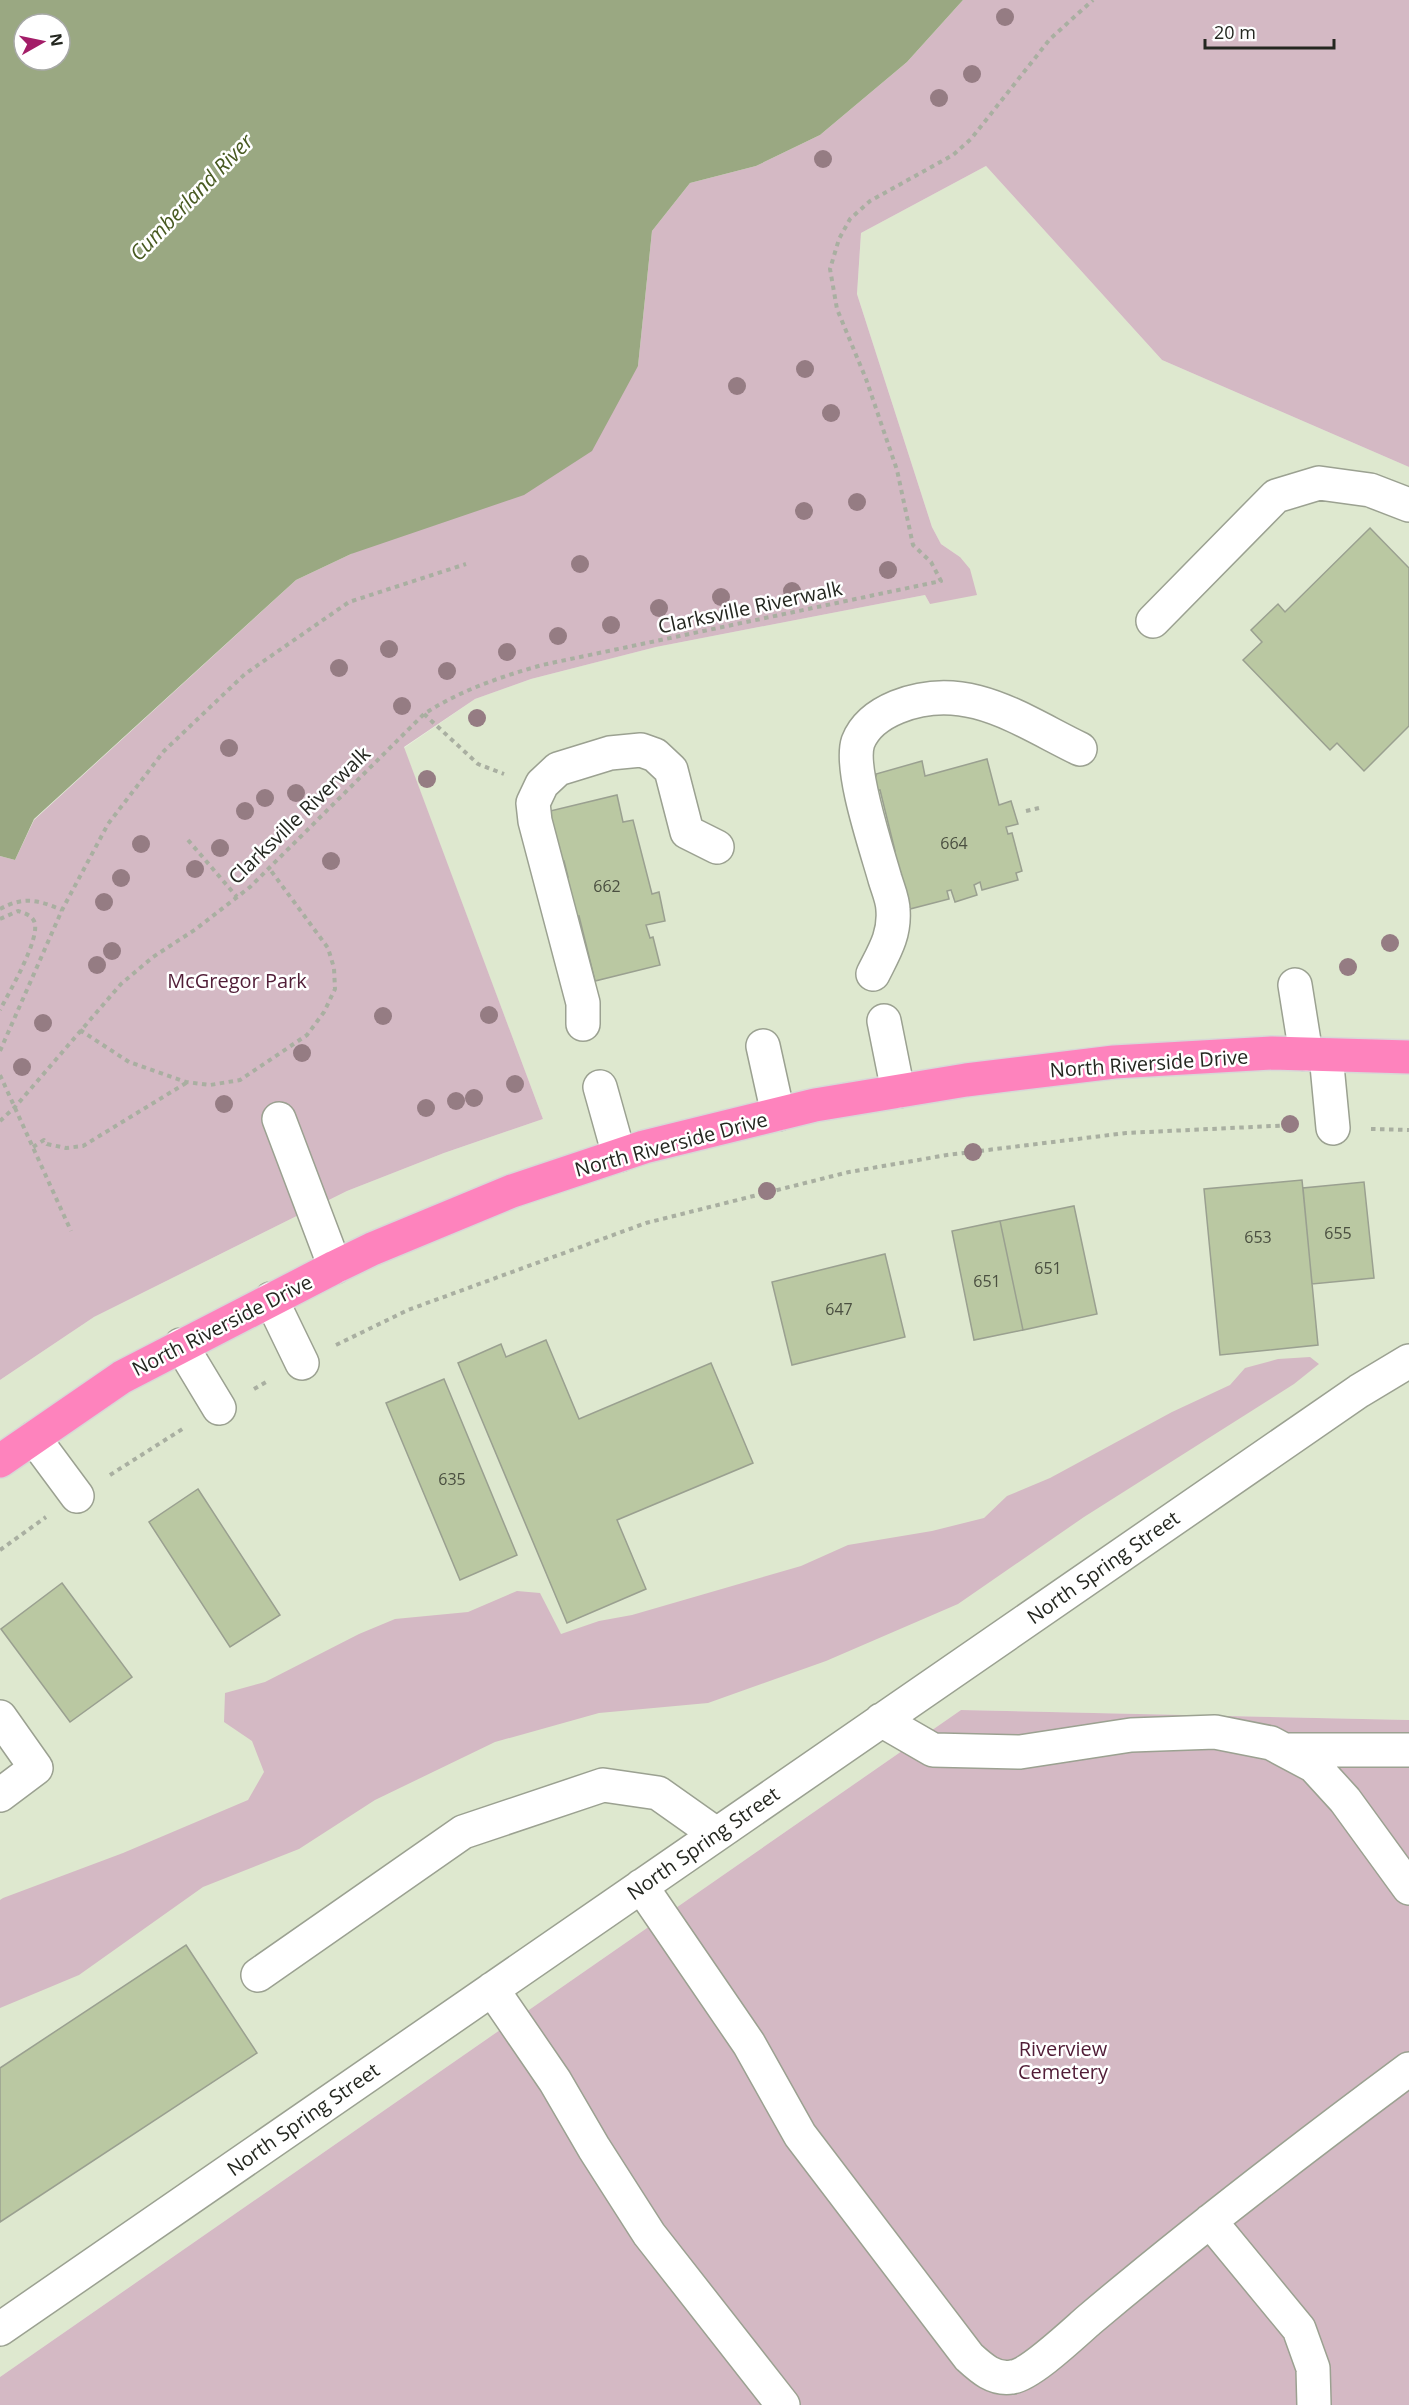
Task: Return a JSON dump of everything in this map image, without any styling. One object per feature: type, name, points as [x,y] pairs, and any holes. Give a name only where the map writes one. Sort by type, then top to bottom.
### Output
[{"type":"highway","name":"North Riverside Drive","points":[[0,1461],[122,1377],[335,1267],[372,1249],[512,1191],[619,1155],[815,1105],[966,1080],[1124,1061],[1272,1053],[1409,1057]]},
{"type":"street","points":[[1154,621],[1276,496],[1319,483],[1370,490],[1409,505]]},
{"type":"street","points":[[873,974],[893,936],[893,909],[860,786],[856,759],[858,744],[868,724],[888,711],[909,702],[960,697],[980,701],[1080,749]]},
{"type":"street","points":[[583,1024],[583,1003],[536,821],[533,803],[542,784],[558,769],[582,760],[610,753],[641,750],[655,755],[671,770],[687,832],[717,847]]},
{"type":"street","points":[[1294,985],[1316,1055],[1333,1128]]},
{"type":"street","points":[[884,1021],[898,1091]]},
{"type":"street","points":[[763,1046],[778,1114]]},
{"type":"street","points":[[600,1087],[619,1155]]},
{"type":"street","points":[[279,1119],[335,1267]]},
{"type":"street","points":[[271,1299],[302,1363]]},
{"type":"street","points":[[181,1345],[219,1408]]},
{"type":"street","name":"North Spring Street","points":[[0,2329],[1359,1391],[1408,1364]]},
{"type":"street","points":[[34,1438],[77,1496]]},
{"type":"street","points":[[0,1718],[36,1768],[0,1795]]},
{"type":"street","points":[[881,1720],[933,1750],[1020,1752],[1131,1735],[1215,1731],[1271,1743],[1314,1766],[1345,1800],[1409,1888]]},
{"type":"street","points":[[1284,1750],[1409,1750]]},
{"type":"street","points":[[258,1975],[463,1832],[603,1785],[658,1793],[716,1834]]},
{"type":"street","points":[[641,1886],[749,2044],[800,2135],[969,2357],[987,2373],[1013,2377],[1041,2361],[1274,2170],[1409,2069]]},
{"type":"street","points":[[492,1989],[555,2081],[594,2148],[649,2234],[783,2405]]},
{"type":"street","points":[[1210,2221],[1299,2329],[1312,2368],[1314,2405]]},
{"type":"path","name":"Clarksville Riverwalk","points":[[0,1121],[15,1107],[121,984],[153,957],[196,929],[237,897],[424,714],[445,700],[468,689],[542,665],[941,581],[932,562],[913,544],[897,470],[866,378],[837,309],[830,269],[839,239],[850,219],[870,201],[952,154],[971,139],[1050,39],[1093,0]]},
{"type":"path","points":[[0,1051],[62,909],[108,824],[157,760],[245,674],[349,602],[466,564]]},
{"type":"path","points":[[424,714],[478,764],[507,776]]},
{"type":"path","points":[[1026,811],[1039,807]]},
{"type":"path","points":[[188,840],[237,897]]},
{"type":"path","points":[[80,1030],[129,1062],[186,1083],[210,1085],[240,1080],[307,1035],[324,1011],[335,989],[334,968],[328,948],[269,868]]},
{"type":"path","points":[[0,909],[11,903],[35,900],[62,909]]},
{"type":"path","points":[[0,919],[18,911],[34,920],[35,929],[27,954],[0,1010]]},
{"type":"path","points":[[0,1075],[71,1231]]},
{"type":"path","points":[[33,1147],[44,1140],[47,1144],[66,1148],[83,1146],[186,1083]]},
{"type":"path","points":[[0,1550],[77,1496],[219,1408],[302,1363],[408,1310],[646,1223],[849,1172],[947,1155],[1126,1133],[1290,1124],[1333,1128],[1409,1130]]},
{"type":"shaded area","points":[[986,166],[1162,360],[1409,467],[1409,1720],[961,1710],[0,2377],[0,1380],[94,1317],[347,1191],[444,1153],[543,1119],[404,748],[475,699],[531,679],[656,647],[925,595],[930,604],[960,557],[941,544],[932,527],[857,294],[861,233]]},
{"type":"green space","name":"McGregor Park","points":[[963,0],[1409,0],[1409,467],[1162,360],[986,166],[861,233],[857,294],[932,527],[941,544],[960,557],[970,569],[977,595],[930,604],[925,595],[656,647],[531,679],[475,699],[404,747],[543,1119],[444,1153],[347,1191],[94,1317],[0,1380],[0,856],[15,860],[34,820],[296,580],[351,554],[638,366],[652,231],[690,183],[756,166],[820,135],[907,62]]},
{"type":"green space","points":[[1310,1357],[1319,1364],[1294,1384],[1084,1517],[958,1604],[826,1661],[708,1703],[599,1713],[495,1742],[375,1800],[299,1849],[203,1887],[79,1975],[0,2008],[0,1900],[123,1853],[248,1800],[264,1772],[252,1741],[224,1722],[225,1693],[265,1682],[359,1634],[395,1619],[468,1612],[517,1591],[540,1593],[561,1634],[599,1621],[632,1615],[801,1566],[848,1545],[932,1531],[984,1518],[1007,1496],[1050,1478],[1172,1412],[1230,1385],[1245,1368],[1278,1359]]},
{"type":"green space","name":"Riverview Cemetery","points":[[961,1710],[1409,1720],[1409,2405],[0,2405],[0,2377]]},
{"type":"water","name":"Cumberland River","points":[[0,0],[963,0],[907,62],[820,135],[756,166],[690,183],[652,231],[638,366],[592,451],[524,495],[351,554],[296,580],[34,819],[15,860],[0,856]]},
{"type":"building","points":[[1370,528],[1409,568],[1409,726],[1364,771],[1337,743],[1330,750],[1243,660],[1262,642],[1251,630],[1278,604],[1285,612]]},
{"type":"building","points":[[987,759],[999,805],[1011,801],[1018,824],[1006,827],[1008,834],[1012,833],[1022,871],[1016,873],[1018,880],[982,890],[980,882],[974,885],[977,895],[955,902],[951,890],[947,891],[949,899],[910,909],[900,870],[894,868],[891,854],[895,851],[880,790],[875,791],[871,777],[922,761],[925,776]]},
{"type":"building","points":[[617,795],[623,822],[633,820],[652,894],[659,892],[665,921],[646,925],[650,938],[653,937],[660,965],[595,981],[579,916],[573,918],[563,879],[568,877],[564,861],[558,863],[546,812]]},
{"type":"building","points":[[1302,1180],[1318,1345],[1220,1355],[1204,1189]]},
{"type":"building","points":[[1364,1182],[1374,1278],[1312,1284],[1303,1188]]},
{"type":"building","points":[[1074,1206],[1097,1314],[1023,1330],[1000,1221]]},
{"type":"building","points":[[1000,1221],[1023,1330],[974,1340],[952,1231]]},
{"type":"building","points":[[885,1254],[905,1337],[792,1365],[772,1282]]},
{"type":"building","points":[[546,1340],[579,1419],[711,1363],[753,1463],[617,1520],[646,1589],[567,1623],[458,1363],[501,1344],[506,1357]]},
{"type":"building","points":[[444,1379],[517,1555],[460,1580],[386,1403]]},
{"type":"building","points":[[198,1489],[280,1615],[230,1647],[149,1522]]},
{"type":"building","points":[[62,1583],[132,1677],[70,1722],[1,1629]]},
{"type":"building","points":[[186,1945],[257,2053],[0,2222],[0,2068]]}]
